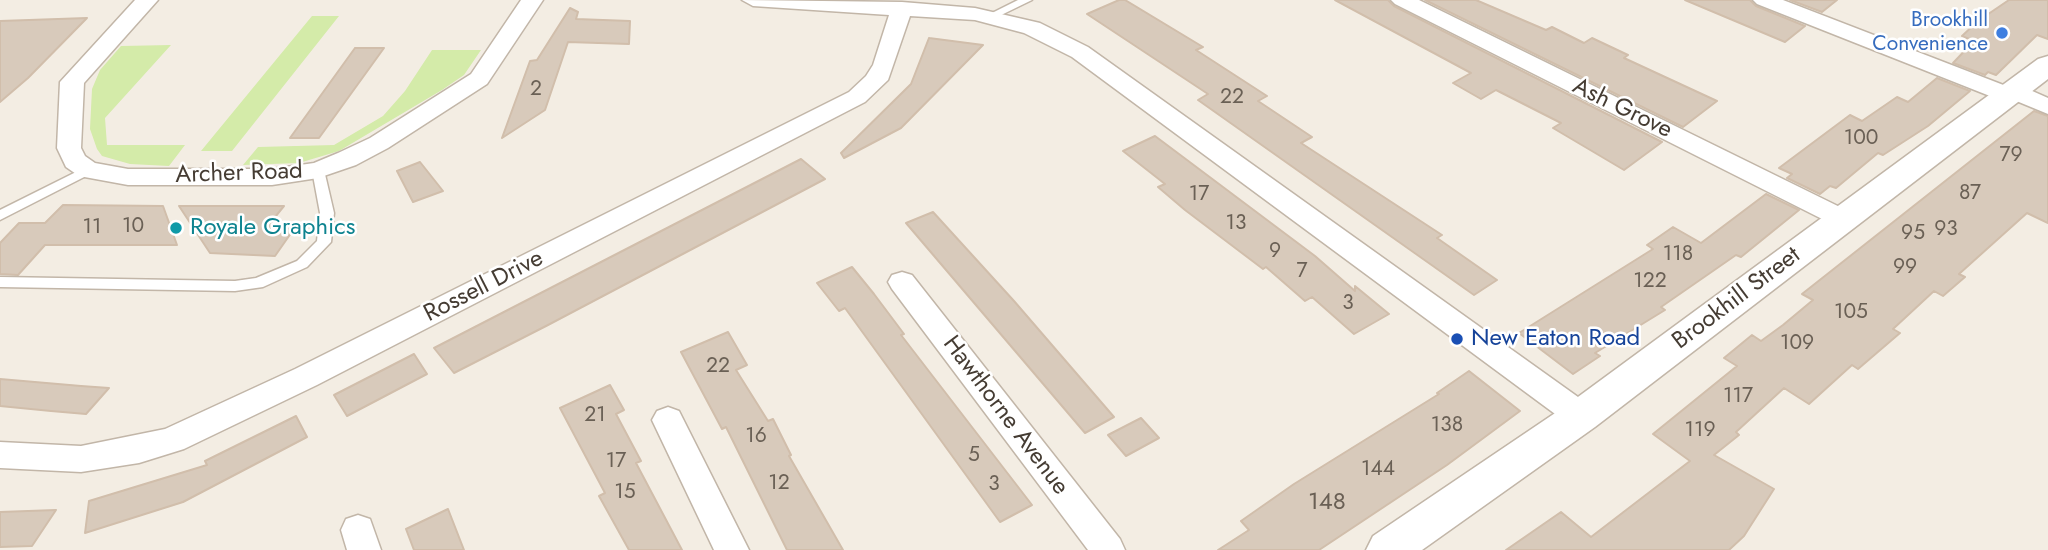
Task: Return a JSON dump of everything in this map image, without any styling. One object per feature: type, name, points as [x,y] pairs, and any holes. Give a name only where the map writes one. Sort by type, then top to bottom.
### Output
[{"type":"street","points":[[88,170],[75,161],[69,148],[72,82],[147,0]]},
{"type":"street","name":"Archer Road","points":[[88,170],[128,177],[272,177],[318,170],[379,144],[479,79],[532,0]]},
{"type":"street","points":[[753,0],[902,8],[989,18],[1032,28],[1080,52],[1581,416]]},
{"type":"street","name":"Ash Grove","points":[[1402,0],[1843,219]]},
{"type":"street","points":[[1764,0],[2048,107]]},
{"type":"street","name":"Rossell Drive","points":[[0,455],[81,459],[139,450],[173,440],[318,370],[857,97],[876,80],[884,65],[902,8]]},
{"type":"street","name":"Brookhill Street","points":[[1388,550],[1581,416],[2048,65]]},
{"type":"street","name":"Hawthorne Avenue","points":[[902,282],[1108,550]]},
{"type":"street","points":[[668,420],[732,550]]},
{"type":"lane","points":[[989,18],[1027,0]]},
{"type":"lane","points":[[0,216],[88,170]]},
{"type":"lane","points":[[0,282],[235,286],[258,283],[302,264],[324,242],[327,213],[318,170]]},
{"type":"green space","points":[[312,16],[339,16],[232,151],[201,151]]},
{"type":"green space","points":[[171,45],[105,118],[107,145],[185,145],[169,166],[130,164],[102,156],[90,129],[92,89],[100,70],[121,46]]},
{"type":"green space","points":[[432,50],[481,50],[464,75],[339,151],[299,163],[243,165],[258,147],[334,145],[383,116],[405,91]]},
{"type":"building","points":[[1125,0],[1203,47],[1196,50],[1267,96],[1258,101],[1312,137],[1301,143],[1442,235],[1437,238],[1497,280],[1474,295],[1198,100],[1208,94],[1087,14]]},
{"type":"building","points":[[1335,0],[1388,0],[1394,6],[1662,142],[1624,170],[1553,128],[1561,123],[1496,90],[1481,99],[1453,83],[1471,73]]},
{"type":"building","points":[[1425,0],[1476,0],[1546,30],[1552,27],[1584,43],[1592,38],[1628,55],[1624,58],[1717,101],[1683,127]]},
{"type":"building","points":[[1685,0],[1750,0],[1756,6],[1805,26],[1785,42]]},
{"type":"building","points":[[1790,0],[1837,0],[1822,12]]},
{"type":"building","points":[[2009,0],[2048,0],[2048,39],[2037,35],[1996,75],[1988,72],[1985,75],[1953,63],[1974,41],[1962,36],[1978,21]]},
{"type":"building","points":[[570,8],[578,12],[576,19],[630,21],[629,44],[568,42],[545,110],[502,138],[530,61],[537,60]]},
{"type":"building","points":[[87,18],[28,78],[0,102],[0,21]]},
{"type":"building","points":[[929,38],[983,45],[901,128],[844,158],[841,153],[911,84]]},
{"type":"building","points":[[355,48],[384,48],[319,138],[290,138]]},
{"type":"building","points":[[1937,78],[1970,91],[1928,126],[1883,155],[1878,153],[1836,188],[1830,186],[1820,194],[1787,178],[1792,174],[1779,168],[1850,115],[1862,121],[1897,97],[1908,102]]},
{"type":"building","points":[[2034,111],[2048,116],[2048,223],[2027,213],[1959,274],[1965,277],[1943,296],[1934,291],[1893,329],[1900,333],[1858,369],[1852,365],[1809,404],[1784,388],[1736,432],[1739,435],[1714,455],[1774,489],[1744,536],[1729,550],[1506,550],[1561,512],[1591,537],[1690,461],[1653,434],[1737,366],[1724,358],[1752,335],[1761,341],[1783,325],[1813,300],[1802,294]]},
{"type":"building","points":[[1155,136],[1315,256],[1355,291],[1355,286],[1389,314],[1354,334],[1312,297],[1305,301],[1266,267],[1263,269],[1185,210],[1158,187],[1165,184],[1123,151]]},
{"type":"building","points":[[801,159],[825,179],[548,325],[454,373],[434,348]]},
{"type":"building","points":[[420,162],[443,191],[413,202],[397,171]]},
{"type":"building","points":[[1766,194],[1799,210],[1741,257],[1736,255],[1661,307],[1665,310],[1595,353],[1600,356],[1573,374],[1519,333],[1653,249],[1647,245],[1673,227],[1701,243]]},
{"type":"building","points":[[63,205],[163,206],[177,245],[45,245],[18,275],[0,274],[0,243],[19,223],[45,223]]},
{"type":"building","points":[[179,206],[284,206],[271,222],[275,223],[273,226],[296,226],[275,256],[210,253]]},
{"type":"building","points":[[933,212],[1114,417],[1085,433],[906,223]]},
{"type":"building","points":[[852,267],[1032,505],[1000,522],[845,308],[839,311],[817,283]]},
{"type":"building","points":[[728,332],[747,365],[736,370],[768,421],[773,419],[791,455],[789,456],[843,550],[787,550],[726,427],[722,429],[681,352]]},
{"type":"building","points":[[414,354],[427,374],[347,416],[334,395]]},
{"type":"building","points":[[1469,371],[1520,411],[1447,465],[1319,550],[1218,550],[1249,530],[1241,521],[1294,484],[1439,394],[1437,393]]},
{"type":"building","points":[[0,379],[109,388],[86,414],[0,406]]},
{"type":"building","points":[[610,385],[624,410],[616,414],[641,461],[636,463],[682,550],[629,550],[599,496],[605,493],[560,408]]},
{"type":"building","points":[[296,416],[307,437],[183,502],[85,533],[89,501],[207,465],[205,461]]},
{"type":"building","points":[[1141,418],[1159,438],[1126,456],[1108,435]]},
{"type":"building","points":[[448,509],[464,550],[414,550],[406,529]]},
{"type":"building","points":[[56,510],[32,546],[0,547],[0,512]]},
{"type":"place","name":"Brookhill Convenience","points":[[2002,33]]},
{"type":"place","name":"Royale Graphics","points":[[176,228]]},
{"type":"place","name":"New Eaton Road","points":[[1457,339]]}]
